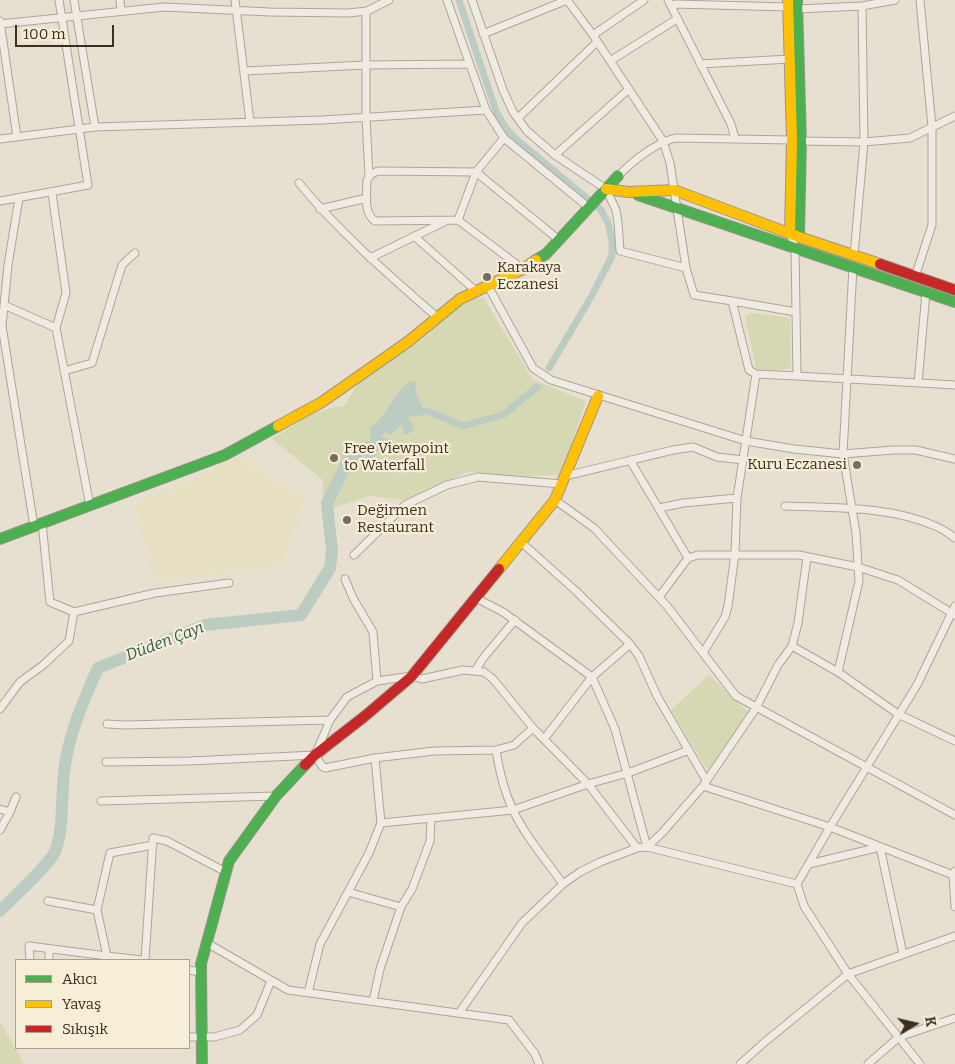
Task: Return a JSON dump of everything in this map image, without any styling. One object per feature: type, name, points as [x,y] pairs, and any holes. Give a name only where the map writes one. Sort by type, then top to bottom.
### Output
[{"type":"street","points":[[0,201],[88,185],[59,0]]},
{"type":"street","points":[[74,0],[95,127]]},
{"type":"street","points":[[120,0],[121,11]]},
{"type":"street","points":[[235,0],[250,122]]},
{"type":"street","points":[[17,137],[0,23],[121,11],[164,3],[236,10],[366,12],[376,3],[389,0]]},
{"type":"street","points":[[447,0],[486,110],[504,138],[589,206]]},
{"type":"street","points":[[472,0],[502,90],[518,118],[527,131],[603,192],[616,210],[620,251],[686,268]]},
{"type":"street","points":[[483,34],[567,0],[595,38],[664,141],[670,164],[686,268],[694,295],[796,312]]},
{"type":"street","points":[[518,118],[595,38],[644,0]]},
{"type":"street","points":[[669,3],[862,6],[895,0]]},
{"type":"street","points":[[915,276],[932,224],[932,127],[920,0]]},
{"type":"street","points":[[669,3],[731,124],[735,138]]},
{"type":"street","points":[[792,4],[790,59],[796,140]]},
{"type":"street","points":[[792,4],[796,140],[797,376]]},
{"type":"street","points":[[854,255],[864,142],[862,6]]},
{"type":"street","points":[[366,12],[365,65],[369,177],[367,180],[368,215],[375,221],[458,220],[523,269]]},
{"type":"street","points":[[610,60],[677,19]]},
{"type":"street","points":[[700,64],[790,59]]},
{"type":"street","points":[[245,71],[365,65],[470,64]]},
{"type":"street","points":[[555,155],[629,89]]},
{"type":"street","points":[[0,139],[95,127],[366,117],[486,110]]},
{"type":"street","points":[[0,539],[225,455],[322,402],[409,341],[460,299],[523,269],[546,254],[626,168],[664,141],[675,138],[735,138],[864,142],[910,138],[955,116]]},
{"type":"street","points":[[458,220],[476,172],[504,138]]},
{"type":"street","points":[[369,177],[379,171],[476,172],[559,240]]},
{"type":"street","points":[[299,183],[320,209],[370,258],[438,318]]},
{"type":"street","points":[[603,192],[674,190],[795,235],[955,290]]},
{"type":"street","points":[[629,192],[676,206],[955,302]]},
{"type":"street","points":[[52,193],[66,293],[56,328],[90,506]]},
{"type":"street","points":[[19,198],[2,294],[4,304],[2,326],[50,602],[74,612],[155,593],[229,583]]},
{"type":"street","points":[[320,209],[367,198]]},
{"type":"street","points":[[370,258],[447,220]]},
{"type":"street","points":[[414,236],[476,291]]},
{"type":"street","points":[[64,371],[92,363],[122,265],[134,253]]},
{"type":"street","points":[[838,672],[859,581],[856,533],[843,454],[852,266]]},
{"type":"street","points":[[488,286],[533,368],[551,380],[746,441],[794,449],[843,454],[916,450],[955,459]]},
{"type":"street","points":[[918,383],[926,292]]},
{"type":"street","points":[[732,302],[749,370],[756,374],[955,385]]},
{"type":"street","points":[[4,304],[56,328]]},
{"type":"street","points":[[0,368],[8,367]]},
{"type":"street","points":[[703,653],[725,617],[728,606],[734,554],[737,498],[756,374]]},
{"type":"street","points":[[202,1064],[201,964],[229,861],[276,796],[315,755],[412,676],[556,500],[598,396]]},
{"type":"street","points":[[354,555],[405,505],[447,485],[478,477],[564,480],[630,460],[693,447],[717,457],[743,460]]},
{"type":"street","points":[[630,460],[688,558]]},
{"type":"street","points":[[659,508],[684,502],[737,498]]},
{"type":"street","points":[[556,500],[594,528],[659,597],[736,696],[955,815]]},
{"type":"street","points":[[785,506],[851,508],[912,517],[937,526],[955,538]]},
{"type":"street","points":[[521,542],[576,591],[630,644],[639,656],[662,704],[689,750],[704,783],[954,873],[955,906]]},
{"type":"street","points":[[659,597],[688,558],[698,555],[799,556],[858,568],[898,580],[954,611],[916,684],[797,884],[804,906],[848,974],[920,1064]]},
{"type":"street","points":[[647,848],[704,783],[756,708],[778,665],[792,646],[798,622],[807,557]]},
{"type":"street","points":[[345,579],[373,632],[376,681]]},
{"type":"street","points":[[476,598],[516,620],[592,677],[615,729],[647,848]]},
{"type":"street","points":[[0,709],[20,682],[42,666],[69,641],[74,612]]},
{"type":"street","points":[[475,670],[516,620]]},
{"type":"street","points":[[544,739],[592,677],[630,644]]},
{"type":"street","points":[[792,646],[838,672],[898,714],[955,741]]},
{"type":"street","points":[[315,755],[330,720],[347,698],[376,681],[412,676],[422,679],[462,670],[484,672],[493,679],[534,728],[588,784],[637,848]]},
{"type":"street","points":[[107,724],[330,720]]},
{"type":"street","points":[[315,755],[322,766],[326,768],[375,758],[434,751],[496,750],[514,744],[534,728]]},
{"type":"street","points":[[496,750],[500,774],[513,810],[534,844],[563,884]]},
{"type":"street","points":[[381,823],[513,810],[588,784],[628,773],[689,750]]},
{"type":"street","points":[[106,762],[190,761],[315,755]]},
{"type":"street","points":[[308,993],[320,944],[368,853],[381,823],[375,758]]},
{"type":"street","points":[[101,801],[276,796]]},
{"type":"street","points":[[0,830],[16,797]]},
{"type":"street","points":[[0,809],[10,812]]},
{"type":"street","points":[[373,1002],[380,969],[401,908],[412,889],[430,841],[431,818]]},
{"type":"street","points":[[140,959],[153,838],[166,841],[226,872]]},
{"type":"street","points":[[107,956],[97,910],[110,853],[153,845]]},
{"type":"street","points":[[809,864],[880,847]]},
{"type":"street","points":[[880,847],[903,954]]},
{"type":"street","points":[[459,1013],[522,923],[563,884],[593,865],[637,848],[647,848],[797,884]]},
{"type":"street","points":[[348,892],[401,908]]},
{"type":"street","points":[[48,901],[97,910]]},
{"type":"street","points":[[740,1064],[766,1040],[848,974],[955,936]]},
{"type":"street","points":[[207,943],[288,990],[509,1020],[535,1054],[539,1064]]},
{"type":"street","points":[[30,959],[29,946],[132,959]]},
{"type":"street","points":[[49,949],[49,959]]},
{"type":"street","points":[[190,970],[201,972]]},
{"type":"street","points":[[190,1037],[214,1037],[240,1030],[257,1015],[271,980]]},
{"type":"street","points":[[868,1064],[899,1037],[955,1018]]},
{"type":"shaded area","points":[[410,381],[417,382],[415,390],[424,411],[412,410],[404,414],[414,426],[412,432],[404,435],[402,424],[390,435],[386,432],[381,436],[396,444],[381,448],[376,453],[373,461],[365,459],[364,448],[372,442],[370,428]]},
{"type":"shaded area","points":[[241,456],[306,499],[283,565],[154,581],[135,505]]},
{"type":"green space","points":[[484,298],[533,380],[586,401],[561,475],[515,476],[468,472],[405,500],[370,496],[322,512],[323,480],[272,439],[315,412],[345,405],[360,381],[419,342],[467,299]]},
{"type":"green space","points":[[750,313],[790,319],[791,369],[757,371],[745,317]]},
{"type":"green space","points":[[709,675],[748,712],[710,768],[706,768],[671,710]]},
{"type":"green space","points":[[0,1022],[24,1064],[0,1064]]},
{"type":"waterway","points":[[459,0],[496,111],[505,127],[517,140],[601,210],[608,223],[612,240],[612,256],[591,297],[549,368]]},
{"type":"waterway","points":[[442,417],[463,426],[503,415],[537,387]]},
{"type":"waterway","points":[[396,415],[427,411],[437,415]]},
{"type":"waterway","name":"Düden Çayı","points":[[0,911],[40,871],[56,849],[59,840],[64,773],[69,745],[82,706],[98,668],[205,625],[301,615],[330,568],[332,551],[327,503],[350,457],[364,448],[376,446],[376,440]]},
{"type":"traffic: fast","points":[[797,0],[801,141],[799,237]]},
{"type":"traffic: fast","points":[[536,260],[546,254],[618,176]]},
{"type":"traffic: fast","points":[[638,195],[955,302]]},
{"type":"traffic: fast","points":[[0,539],[225,455],[278,426]]},
{"type":"traffic: fast","points":[[202,1064],[201,964],[229,861],[276,796],[305,765]]},
{"type":"traffic: slow","points":[[788,0],[792,140],[790,233]]},
{"type":"traffic: slow","points":[[606,189],[629,192],[674,190],[799,237],[880,264]]},
{"type":"traffic: slow","points":[[278,426],[322,402],[409,341],[460,299],[523,269],[536,260]]},
{"type":"traffic: slow","points":[[499,569],[555,500],[598,396]]},
{"type":"traffic: jam","points":[[880,264],[955,290]]},
{"type":"traffic: jam","points":[[305,765],[412,676],[499,569]]},
{"type":"place","name":"Karakaya Eczanesi","points":[[487,277]]},
{"type":"place","name":"Free Viewpoint to Waterfall","points":[[334,458]]},
{"type":"place","name":"Kuru Eczanesi","points":[[857,465]]},
{"type":"place","name":"Değirmen Restaurant","points":[[347,520]]}]
